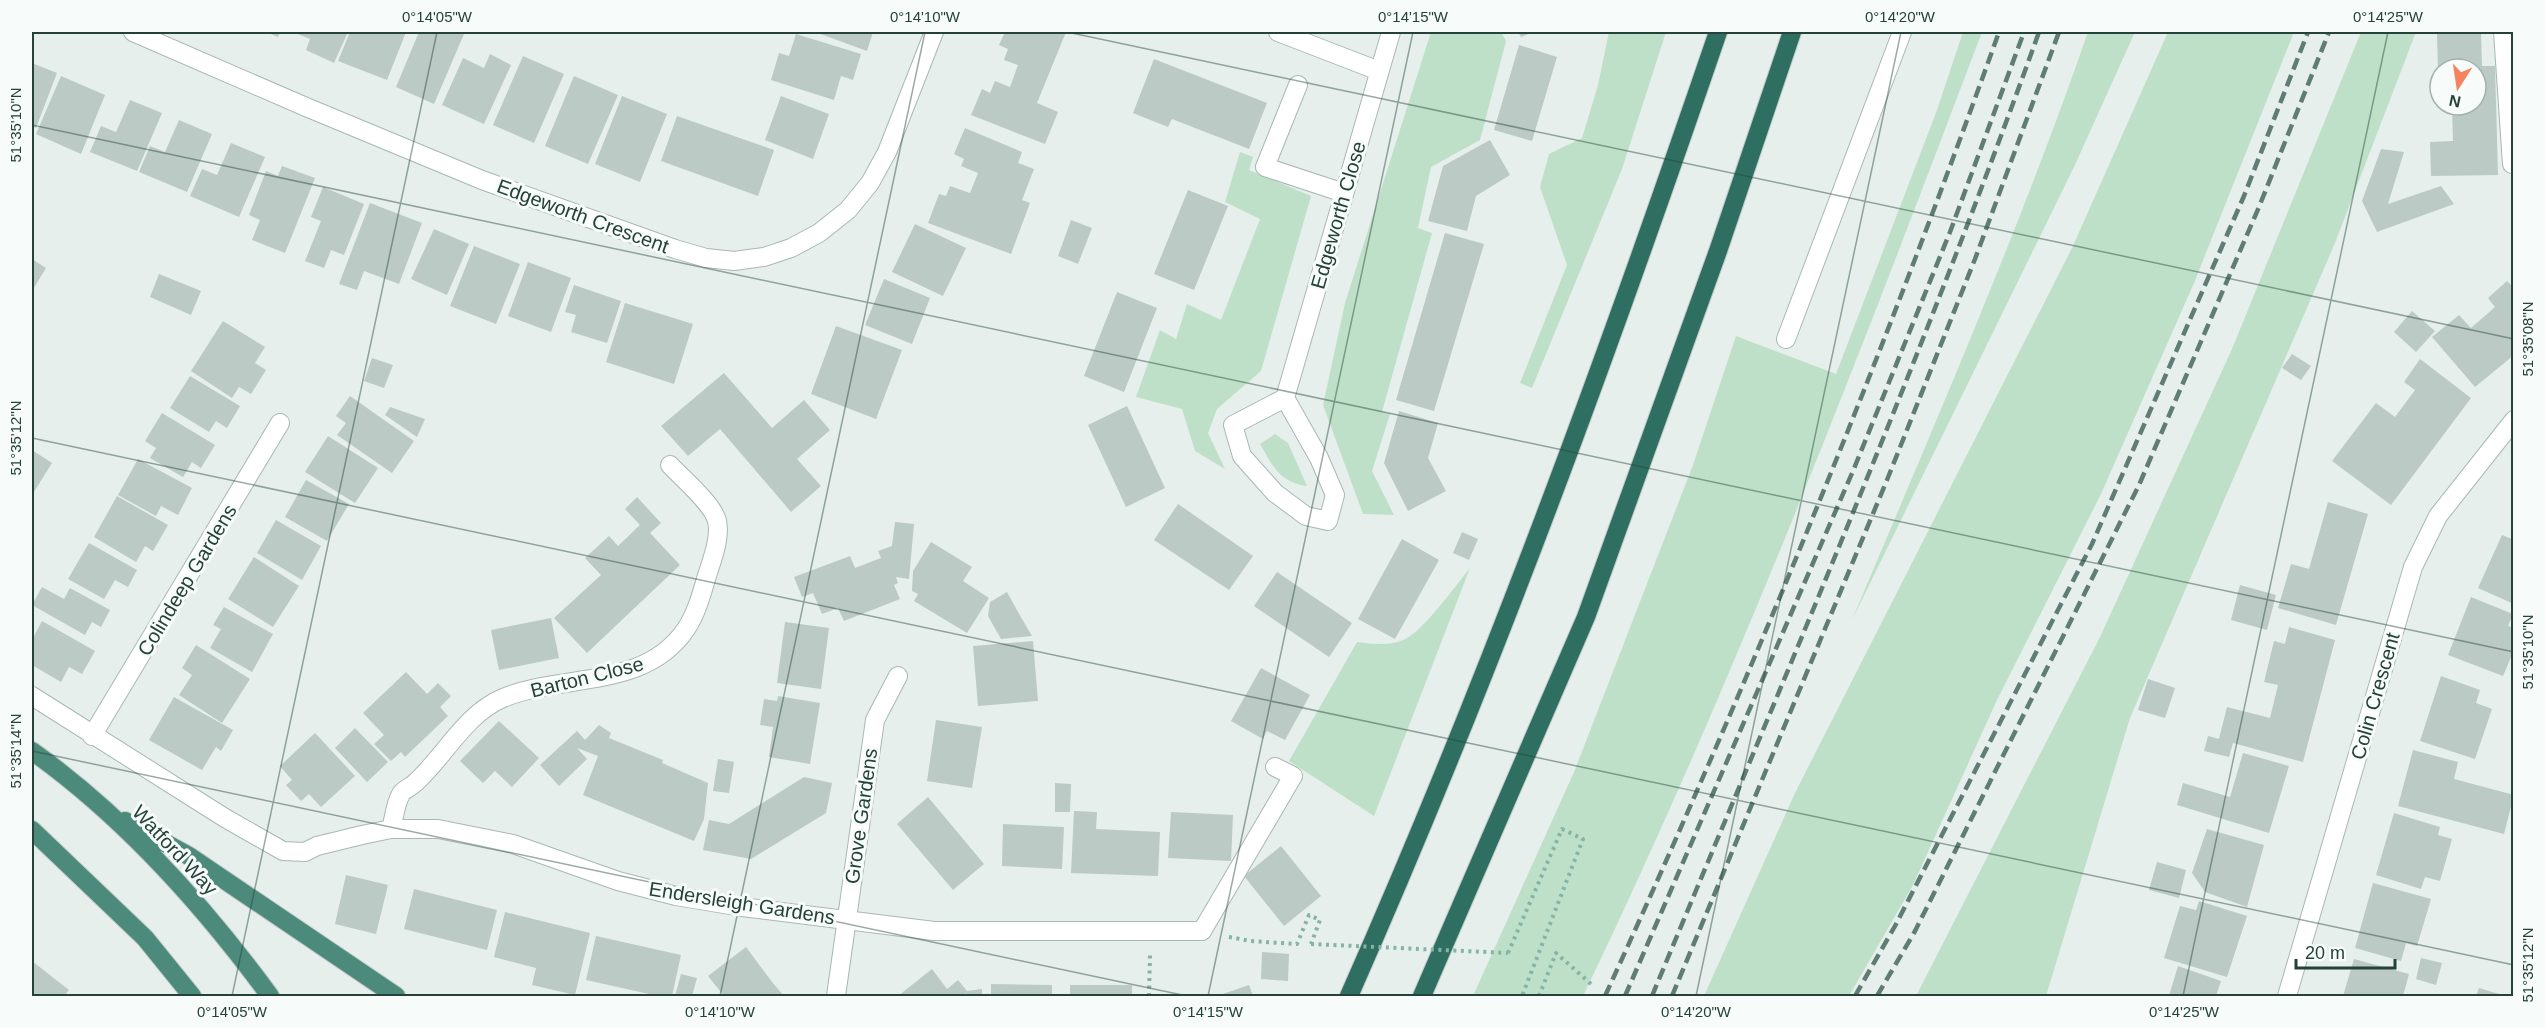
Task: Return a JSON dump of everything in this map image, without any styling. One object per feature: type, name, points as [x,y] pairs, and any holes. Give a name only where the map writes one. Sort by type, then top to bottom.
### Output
[{"type":"highway","points":[[1349,996],[1503,627],[1654,219],[1718,32]]},
{"type":"highway","points":[[1422,996],[1586,617],[1718,251],[1792,32]]},
{"type":"highway","name":"Watford Way","points":[[32,751],[111,813],[201,909],[270,996]]},
{"type":"highway","points":[[111,813],[189,856],[396,996]]},
{"type":"highway","points":[[32,830],[145,938],[192,996]]},
{"type":"street","name":"Edgeworth Crescent","points":[[133,32],[482,180],[675,249],[706,258],[734,261],[764,257],[791,248],[819,233],[848,210],[870,183],[887,153],[934,32]]},
{"type":"street","points":[[1278,32],[1379,71]]},
{"type":"street","name":"Edgeworth Close","points":[[1285,398],[1391,32]]},
{"type":"street","points":[[1786,339],[1902,32]]},
{"type":"street","points":[[2503,32],[2512,164]]},
{"type":"street","points":[[1298,85],[1265,167],[1344,193]]},
{"type":"street","points":[[1285,398],[1319,458],[1335,495],[1328,521],[1306,516],[1275,493],[1242,456],[1233,425],[1285,398]]},
{"type":"street","name":"Colin Crescent","points":[[2287,996],[2413,567],[2438,516],[2514,420]]},
{"type":"street","name":"Colindeep Gardens","points":[[92,736],[280,423]]},
{"type":"street","name":"Barton Close","points":[[391,830],[401,793],[415,783],[470,721],[502,699],[535,688],[627,671],[651,662],[671,647],[686,629],[697,609],[708,572],[717,539],[717,520],[711,508],[670,465]]},
{"type":"street","name":"Grove Gardens","points":[[836,996],[875,720],[898,676]]},
{"type":"street","points":[[32,696],[92,736]]},
{"type":"street","name":"Endersleigh Gardens","points":[[92,736],[260,840],[283,851],[305,852],[339,840],[391,830],[438,829],[513,844],[618,881],[676,896],[742,908],[934,932],[1202,931],[1293,776],[1275,766]]},
{"type":"path","points":[[1251,941],[1297,944],[1309,915],[1320,920],[1311,944],[1508,953],[1562,829],[1583,839],[1522,996]]},
{"type":"path","points":[[1149,996],[1150,930]]},
{"type":"path","points":[[1539,996],[1556,953],[1591,984]]},
{"type":"green space","points":[[1431,32],[1501,32],[1506,41],[1480,140],[1431,167],[1418,228],[1432,233],[1382,412],[1390,414],[1372,471],[1394,515],[1363,514],[1323,405],[1345,303]]},
{"type":"green space","points":[[1609,32],[1666,32],[1622,169],[1532,388],[1520,383],[1567,265],[1540,187],[1549,154],[1582,138],[1598,85]]},
{"type":"green space","points":[[1963,32],[1982,32],[1842,397],[1692,759],[1583,996],[1473,996],[1574,772],[1693,465],[1736,336],[1836,374],[1937,110]]},
{"type":"green space","points":[[2088,32],[2135,32],[2074,167],[1852,620],[2005,254]]},
{"type":"green space","points":[[2168,32],[2294,32],[2194,283],[2101,494],[1997,700],[1913,885],[1849,996],[1704,996],[1795,793],[2072,248]]},
{"type":"green space","points":[[2361,32],[2416,32],[2335,243],[2130,718],[2046,996],[1916,996],[2100,637],[2232,349]]},
{"type":"green space","points":[[1240,152],[1253,157],[1249,170],[1311,196],[1261,371],[1217,409],[1208,433],[1225,469],[1195,451],[1182,409],[1136,397],[1160,330],[1176,339],[1187,304],[1221,320],[1260,219],[1225,202]]},
{"type":"green space","points":[[1275,434],[1288,443],[1307,486],[1284,477],[1269,460],[1260,444]]},
{"type":"green space","points":[[1470,568],[1374,816],[1289,761],[1357,642],[1386,644],[1411,636],[1429,619]]},
{"type":"building","points":[[266,32],[280,32],[278,37]]},
{"type":"building","points":[[293,32],[348,32],[334,63],[306,50],[310,39]]},
{"type":"building","points":[[350,32],[406,32],[387,80],[338,61]]},
{"type":"building","points":[[419,32],[464,34],[434,104],[396,87]]},
{"type":"building","points":[[815,32],[873,32],[867,51]]},
{"type":"building","points":[[1005,32],[1066,32],[1037,103],[1058,112],[1045,144],[971,115],[982,89],[990,93],[995,81],[1010,87],[1018,65],[1004,60],[1008,49],[999,45]]},
{"type":"building","points":[[1518,32],[1533,32],[1521,37]]},
{"type":"building","points":[[2437,32],[2481,32],[2482,57],[2438,57]]},
{"type":"building","points":[[796,34],[861,54],[853,80],[841,76],[834,100],[771,80],[779,53],[789,56]]},
{"type":"building","points":[[1519,45],[1557,57],[1532,141],[1494,130]]},
{"type":"building","points":[[490,54],[511,65],[484,124],[442,105],[463,58],[484,68]]},
{"type":"building","points":[[523,56],[564,74],[534,143],[493,125]]},
{"type":"building","points":[[1154,59],[1267,103],[1249,149],[1172,119],[1168,127],[1133,113]]},
{"type":"building","points":[[32,63],[57,73],[36,128],[32,126]]},
{"type":"building","points":[[2488,66],[2495,66],[2498,175],[2431,176],[2430,142],[2453,141],[2452,117],[2488,117]]},
{"type":"building","points":[[61,76],[105,95],[81,154],[36,134]]},
{"type":"building","points":[[574,76],[618,95],[588,164],[545,146]]},
{"type":"building","points":[[622,96],[667,114],[640,182],[595,164]]},
{"type":"building","points":[[781,96],[829,114],[813,159],[765,140]]},
{"type":"building","points":[[130,100],[162,113],[137,171],[90,152],[101,126],[116,132]]},
{"type":"building","points":[[677,116],[774,150],[758,196],[661,161]]},
{"type":"building","points":[[179,120],[212,134],[187,192],[139,172],[150,146],[165,152]]},
{"type":"building","points":[[965,128],[1022,152],[1018,163],[1034,169],[1022,200],[1030,203],[1011,254],[928,223],[939,194],[946,196],[950,186],[970,193],[978,173],[961,166],[964,159],[954,154]]},
{"type":"building","points":[[1490,140],[1510,175],[1476,196],[1467,231],[1428,221],[1443,166]]},
{"type":"building","points":[[231,143],[265,157],[239,217],[190,196],[202,169],[217,175]]},
{"type":"building","points":[[2381,149],[2404,152],[2388,204],[2441,186],[2454,204],[2377,232],[2362,201]]},
{"type":"building","points":[[282,166],[315,178],[285,253],[252,240],[260,220],[249,215],[266,171],[278,176]]},
{"type":"building","points":[[323,187],[364,204],[344,255],[331,250],[324,268],[305,261],[321,221],[311,217]]},
{"type":"building","points":[[1188,190],[1228,206],[1194,290],[1154,274]]},
{"type":"building","points":[[370,203],[422,223],[399,284],[364,271],[357,290],[339,284]]},
{"type":"building","points":[[1071,220],[1092,228],[1078,264],[1058,256]]},
{"type":"building","points":[[915,224],[966,248],[943,296],[892,272]]},
{"type":"building","points":[[434,229],[469,244],[447,295],[411,279]]},
{"type":"building","points":[[1445,233],[1484,244],[1434,411],[1396,400]]},
{"type":"building","points":[[474,246],[520,264],[496,324],[450,306]]},
{"type":"building","points":[[32,259],[46,268],[32,291]]},
{"type":"building","points":[[528,262],[571,278],[551,332],[508,316]]},
{"type":"building","points":[[159,274],[201,291],[191,315],[150,297]]},
{"type":"building","points":[[884,279],[930,298],[912,344],[865,325]]},
{"type":"building","points":[[2507,281],[2514,288],[2514,355],[2475,387],[2432,337],[2459,315],[2471,328],[2495,307],[2488,298]]},
{"type":"building","points":[[574,285],[621,301],[607,343],[571,332],[576,315],[565,312]]},
{"type":"building","points":[[1117,292],[1157,308],[1124,392],[1084,376]]},
{"type":"building","points":[[625,303],[693,324],[674,384],[606,362]]},
{"type":"building","points":[[2412,311],[2435,331],[2416,352],[2394,332]]},
{"type":"building","points":[[223,321],[265,347],[255,363],[266,370],[251,394],[239,387],[232,398],[191,371]]},
{"type":"building","points":[[836,326],[902,350],[876,419],[811,394]]},
{"type":"building","points":[[2292,354],[2311,366],[2301,380],[2282,368]]},
{"type":"building","points":[[372,358],[393,365],[384,388],[364,381]]},
{"type":"building","points":[[2420,359],[2471,398],[2391,505],[2332,461],[2376,403],[2395,417],[2415,390],[2404,382]]},
{"type":"building","points":[[724,373],[772,428],[804,400],[830,430],[797,459],[821,486],[791,512],[720,429],[688,456],[661,426]]},
{"type":"building","points":[[190,376],[240,406],[227,428],[216,421],[209,432],[170,408]]},
{"type":"building","points":[[350,396],[414,441],[392,473],[337,435],[346,423],[336,416]]},
{"type":"building","points":[[1127,406],[1165,488],[1126,507],[1088,425]]},
{"type":"building","points":[[390,407],[425,419],[417,437],[385,415]]},
{"type":"building","points":[[1399,411],[1438,423],[1428,458],[1446,491],[1408,511],[1384,463]]},
{"type":"building","points":[[162,413],[215,445],[201,468],[192,462],[183,477],[150,458],[156,448],[145,441]]},
{"type":"building","points":[[328,436],[378,468],[355,503],[305,472]]},
{"type":"building","points":[[32,450],[52,463],[32,495]]},
{"type":"building","points":[[138,459],[192,488],[178,515],[161,506],[156,516],[118,495]]},
{"type":"building","points":[[306,480],[349,504],[327,541],[285,517]]},
{"type":"building","points":[[117,496],[168,525],[153,551],[145,546],[136,562],[94,537]]},
{"type":"building","points":[[637,497],[661,523],[650,533],[680,565],[587,653],[554,618],[601,575],[585,558],[609,536],[618,546],[640,525],[625,509]]},
{"type":"building","points":[[2328,502],[2368,514],[2336,625],[2278,608],[2291,564],[2309,569]]},
{"type":"building","points":[[1178,504],[1253,556],[1229,590],[1154,540]]},
{"type":"building","points":[[276,520],[321,546],[302,580],[257,553]]},
{"type":"building","points":[[895,522],[914,524],[909,579],[896,577],[898,583],[894,585],[900,599],[844,621],[838,608],[822,614],[813,593],[802,597],[794,577],[850,556],[855,568],[881,558],[878,551],[892,546]]},
{"type":"building","points":[[1462,532],[1478,539],[1469,560],[1453,553]]},
{"type":"building","points":[[2502,535],[2514,540],[2514,604],[2478,588]]},
{"type":"building","points":[[1402,539],[1439,560],[1395,639],[1358,619]]},
{"type":"building","points":[[931,542],[972,567],[963,581],[989,598],[967,633],[914,601],[918,594],[912,591],[913,571]]},
{"type":"building","points":[[89,543],[137,570],[128,587],[115,580],[104,599],[68,579]]},
{"type":"building","points":[[254,557],[299,586],[273,627],[228,599]]},
{"type":"building","points":[[1277,572],[1352,623],[1329,657],[1254,606]]},
{"type":"building","points":[[2240,585],[2276,595],[2267,630],[2231,620]]},
{"type":"building","points":[[42,587],[64,599],[70,588],[110,610],[101,627],[92,622],[85,635],[32,605]]},
{"type":"building","points":[[1007,592],[1032,636],[1001,639],[988,616],[990,602]]},
{"type":"building","points":[[2471,597],[2513,614],[2508,626],[2514,628],[2514,650],[2503,676],[2448,655]]},
{"type":"building","points":[[224,607],[273,634],[252,672],[210,648],[221,629],[213,625]]},
{"type":"building","points":[[551,618],[559,658],[499,670],[491,630]]},
{"type":"building","points":[[42,621],[95,651],[82,674],[69,667],[61,682],[32,665],[32,640]]},
{"type":"building","points":[[785,622],[829,628],[821,689],[777,683]]},
{"type":"building","points":[[2289,627],[2335,640],[2303,762],[2233,743],[2229,757],[2204,751],[2208,736],[2219,739],[2227,707],[2270,718],[2278,685],[2264,682],[2274,641],[2285,644]]},
{"type":"building","points":[[1033,641],[1038,701],[978,706],[973,646]]},
{"type":"building","points":[[196,645],[250,679],[222,723],[179,695],[192,675],[182,668]]},
{"type":"building","points":[[1261,668],[1310,695],[1285,740],[1267,731],[1263,739],[1231,721]]},
{"type":"building","points":[[406,672],[427,694],[438,683],[451,696],[440,707],[448,716],[405,757],[401,752],[391,761],[374,744],[384,735],[363,713]]},
{"type":"building","points":[[2441,676],[2480,690],[2476,703],[2492,709],[2475,759],[2420,741]]},
{"type":"building","points":[[2148,679],[2175,688],[2165,718],[2138,710]]},
{"type":"building","points":[[778,696],[820,703],[810,764],[769,757],[773,727],[760,725],[764,699],[777,701]]},
{"type":"building","points":[[174,697],[233,730],[221,751],[216,747],[202,770],[149,740]]},
{"type":"building","points":[[936,720],[982,727],[972,788],[927,781]]},
{"type":"building","points":[[499,721],[539,758],[512,787],[495,771],[483,783],[460,761]]},
{"type":"building","points":[[599,725],[611,733],[609,738],[663,760],[662,763],[708,783],[704,819],[694,841],[583,795],[598,756],[577,748],[587,759],[559,786],[540,765],[577,731],[585,740]]},
{"type":"building","points":[[355,728],[388,762],[367,782],[335,748]]},
{"type":"building","points":[[315,733],[355,776],[321,807],[309,794],[301,801],[286,785],[292,780],[280,766]]},
{"type":"building","points":[[2413,750],[2458,762],[2454,779],[2514,795],[2504,834],[2398,806]]},
{"type":"building","points":[[2243,753],[2289,766],[2269,833],[2177,805],[2183,783],[2230,797]]},
{"type":"building","points":[[718,759],[734,762],[729,793],[713,791]]},
{"type":"building","points":[[804,777],[832,783],[826,813],[751,859],[703,850],[709,820],[729,824]]},
{"type":"building","points":[[1055,783],[1071,784],[1070,812],[1055,812]]},
{"type":"building","points":[[928,797],[984,864],[953,890],[897,824]]},
{"type":"building","points":[[1074,811],[1097,812],[1096,829],[1160,832],[1158,876],[1071,873]]},
{"type":"building","points":[[1171,812],[1233,815],[1231,861],[1168,858]]},
{"type":"building","points":[[2394,813],[2440,827],[2438,835],[2452,839],[2440,881],[2425,877],[2421,889],[2376,875]]},
{"type":"building","points":[[1003,824],[1064,827],[1062,869],[1002,866]]},
{"type":"building","points":[[2207,829],[2264,845],[2247,907],[2205,892],[2192,873]]},
{"type":"building","points":[[1281,846],[1321,896],[1284,926],[1244,876]]},
{"type":"building","points":[[2157,862],[2186,870],[2179,898],[2149,890]]},
{"type":"building","points":[[346,875],[388,885],[376,934],[335,924]]},
{"type":"building","points":[[2373,883],[2431,899],[2417,946],[2406,943],[2401,961],[2355,948]]},
{"type":"building","points":[[414,889],[497,910],[487,950],[404,929]]},
{"type":"building","points":[[2199,901],[2247,916],[2227,977],[2164,958],[2180,906],[2196,910]]},
{"type":"building","points":[[505,912],[590,933],[575,995],[532,985],[536,968],[494,957]]},
{"type":"building","points":[[596,936],[681,955],[672,996],[658,996],[586,980]]},
{"type":"building","points":[[746,947],[784,996],[724,996],[708,976]]},
{"type":"building","points":[[1262,952],[1289,954],[1288,981],[1261,979]]},
{"type":"building","points":[[2421,958],[2442,963],[2436,985],[2416,979]]},
{"type":"building","points":[[2354,959],[2409,974],[2403,996],[2343,996]]},
{"type":"building","points":[[32,961],[69,990],[64,996],[32,996]]},
{"type":"building","points":[[2178,966],[2221,981],[2216,996],[2169,996]]},
{"type":"building","points":[[932,969],[947,989],[958,980],[967,991],[982,989],[982,996],[966,996],[966,993],[962,996],[898,996]]},
{"type":"building","points":[[681,974],[697,978],[692,996],[675,996]]},
{"type":"building","points":[[991,984],[1052,985],[1052,996],[991,996]]},
{"type":"building","points":[[1070,985],[1132,985],[1132,996],[1070,996]]},
{"type":"building","points":[[1249,985],[1253,996],[1217,996]]},
{"type":"building","points":[[2479,988],[2506,996],[2476,996]]},
{"type":"railway","points":[[1605,996],[1763,638],[1861,397],[1999,32]]},
{"type":"railway","points":[[1625,996],[1853,471],[1950,232],[2024,32]]},
{"type":"railway","points":[[1652,996],[1900,396],[2039,32]]},
{"type":"railway","points":[[1672,996],[1887,480],[1975,259],[2059,32]]},
{"type":"railway","points":[[1855,996],[1895,926],[2092,544],[2244,196],[2308,32]]},
{"type":"railway","points":[[1877,996],[1914,933],[2139,485],[2259,207],[2329,32]]}]
